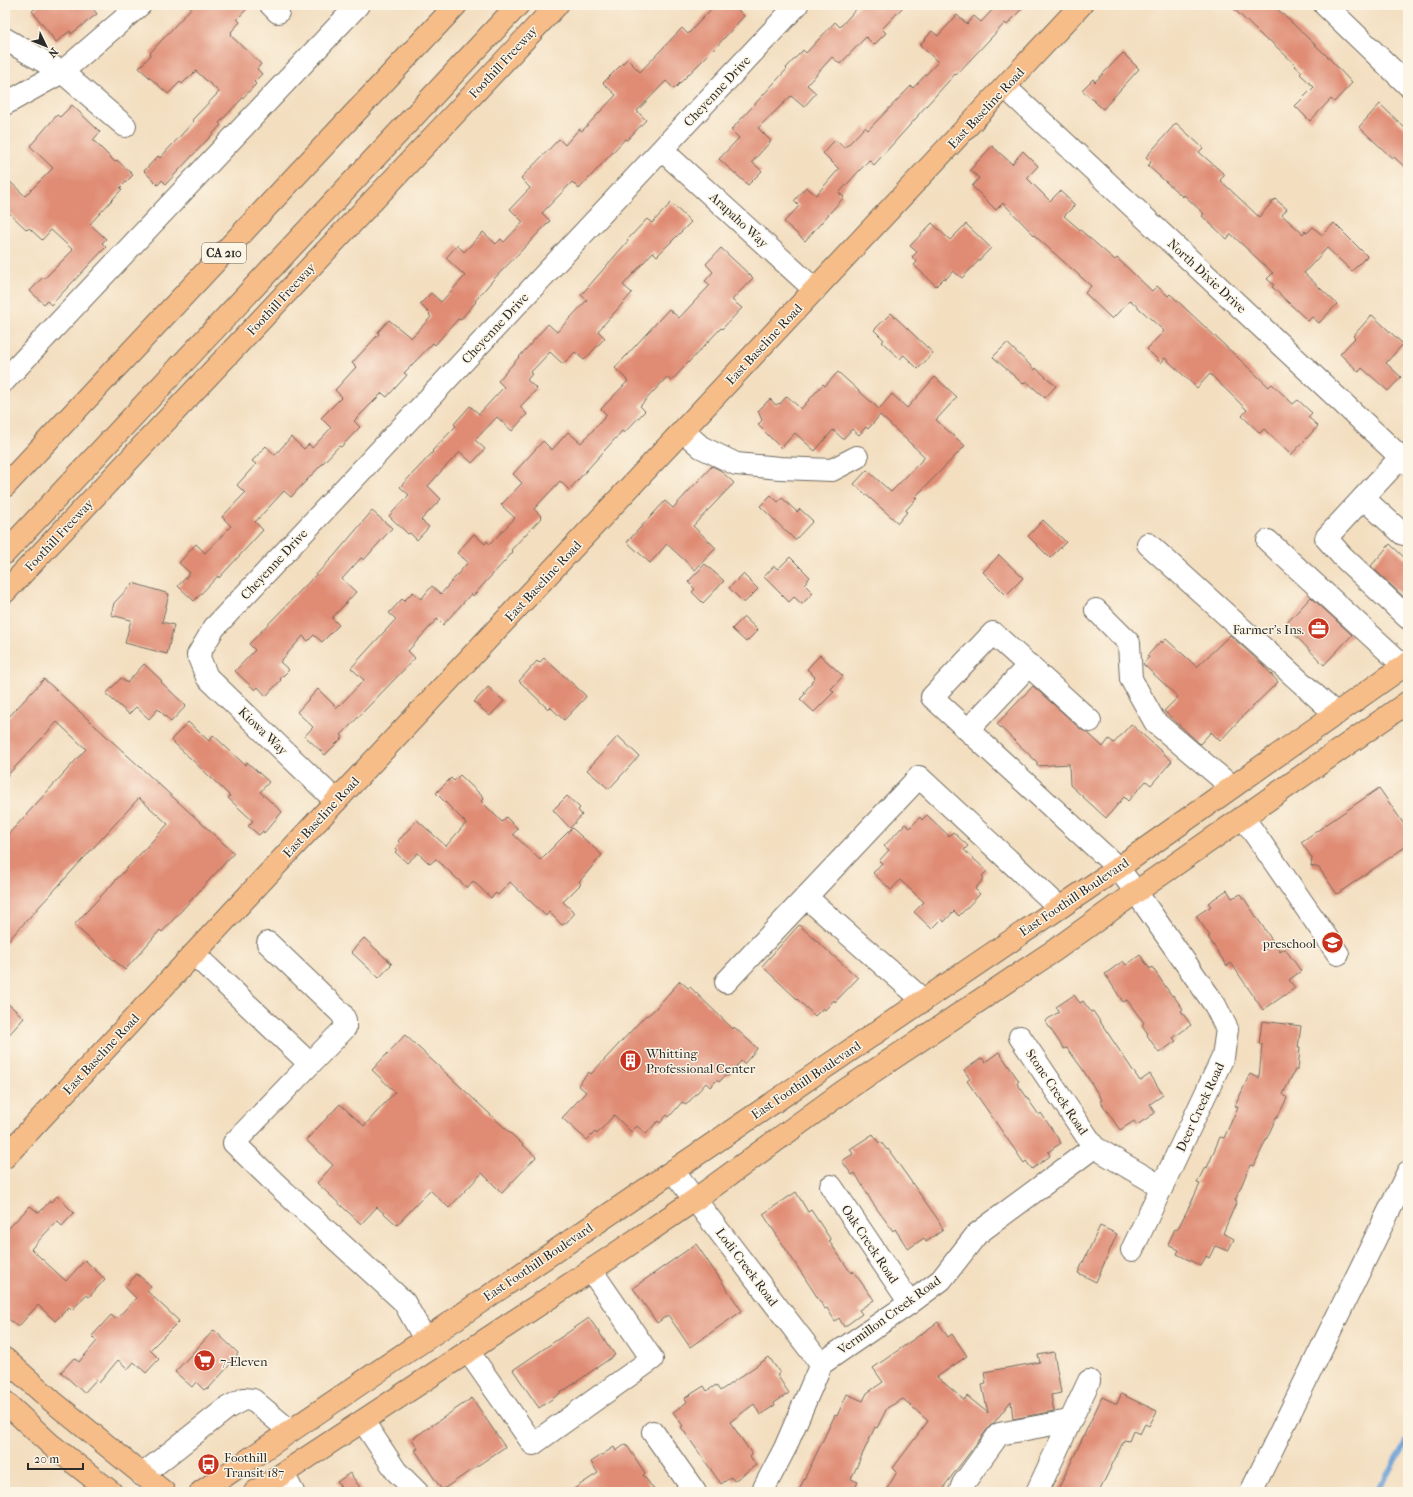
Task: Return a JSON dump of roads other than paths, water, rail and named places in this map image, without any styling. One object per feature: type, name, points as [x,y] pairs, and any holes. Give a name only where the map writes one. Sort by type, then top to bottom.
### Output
[{"type":"main road","points":[[449,13],[470,5]]},
{"type":"main road","points":[[5,553],[518,5]]},
{"type":"main road","name":"Foothill Freeway","points":[[5,592],[557,5]]},
{"type":"main road","name":"East Baseline Road","points":[[5,1157],[1081,5]]},
{"type":"main road","name":"CA 210","points":[[5,486],[449,13]]},
{"type":"main road","name":"East Foothill Boulevard","points":[[201,1492],[1118,868],[1406,664]]},
{"type":"main road","points":[[255,1492],[288,1483],[363,1421],[696,1199],[844,1091],[1055,950],[1408,702]]},
{"type":"main road","points":[[5,1359],[52,1401],[164,1492]]},
{"type":"main road","points":[[5,1402],[50,1444],[111,1492]]},
{"type":"street","points":[[5,104],[62,72],[140,5]]},
{"type":"street","points":[[5,380],[358,5]]},
{"type":"street","name":"Cheyenne Drive","points":[[198,655],[214,628],[798,5]]},
{"type":"street","points":[[1325,5],[1408,85]]},
{"type":"street","points":[[5,39],[62,72],[125,126]]},
{"type":"street","name":"North Dixie Drive","points":[[1005,88],[1404,461]]},
{"type":"street","name":"Arapaho Way","points":[[662,150],[815,290]]},
{"type":"street","points":[[683,431],[701,447],[736,464],[780,468],[832,470],[857,457]]},
{"type":"street","points":[[1404,461],[1363,498],[1326,538],[1342,556],[1408,618]]},
{"type":"street","points":[[1363,498],[1403,534]]},
{"type":"street","points":[[1268,541],[1406,664]]},
{"type":"street","points":[[1148,544],[1336,714]]},
{"type":"street","points":[[1096,610],[1129,643],[1131,678],[1155,722],[1232,787]]},
{"type":"street","name":"Deer Creek Road","points":[[1029,665],[993,632],[932,697],[1118,868],[1215,1005],[1227,1029],[1223,1057],[1132,1250]]},
{"type":"street","name":"Kiowa Way","points":[[198,655],[207,677],[336,801]]},
{"type":"street","points":[[968,730],[1029,665],[1090,721]]},
{"type":"street","points":[[726,982],[919,777],[1059,907]]},
{"type":"street","points":[[1243,817],[1338,954]]},
{"type":"street","points":[[806,897],[923,1000]]},
{"type":"street","points":[[268,943],[342,1014],[345,1020],[345,1028],[234,1143],[276,1184],[404,1302],[425,1339]]},
{"type":"street","points":[[194,954],[310,1064]]},
{"type":"street","name":"Stone Creek Road","points":[[1020,1037],[1094,1147]]},
{"type":"street","points":[[1094,1147],[1162,1187]]},
{"type":"street","name":"Vermillon Creek Road","points":[[821,1364],[941,1280],[977,1234],[1094,1147]]},
{"type":"street","name":"Lodi Creek Road","points":[[673,1171],[696,1199],[821,1364]]},
{"type":"street","points":[[1251,1492],[1408,1172]]},
{"type":"street","name":"Oak Creek Road","points":[[831,1186],[910,1303]]},
{"type":"street","points":[[468,1352],[533,1444],[652,1359],[591,1270]]},
{"type":"street","points":[[762,1492],[785,1448],[821,1364]]},
{"type":"street","points":[[1036,1492],[1089,1381]]},
{"type":"street","points":[[142,1475],[227,1408],[244,1399],[253,1400],[290,1431]]},
{"type":"street","points":[[363,1421],[396,1471],[417,1492]]},
{"type":"street","points":[[960,1492],[963,1484],[999,1434],[1069,1422]]},
{"type":"street","points":[[653,1432],[695,1492]]},
{"type":"waterway","points":[[1376,1492],[1408,1440]]},
{"type":"place","name":"Farmer's Ins.","points":[[1319,629]]},
{"type":"place","name":"preschool","points":[[1332,943]]},
{"type":"place","name":"Whitting Professional Center","points":[[631,1060]]},
{"type":"place","name":"7-Eleven","points":[[204,1361]]},
{"type":"place","name":"Foothill Transit 187","points":[[208,1464]]}]
